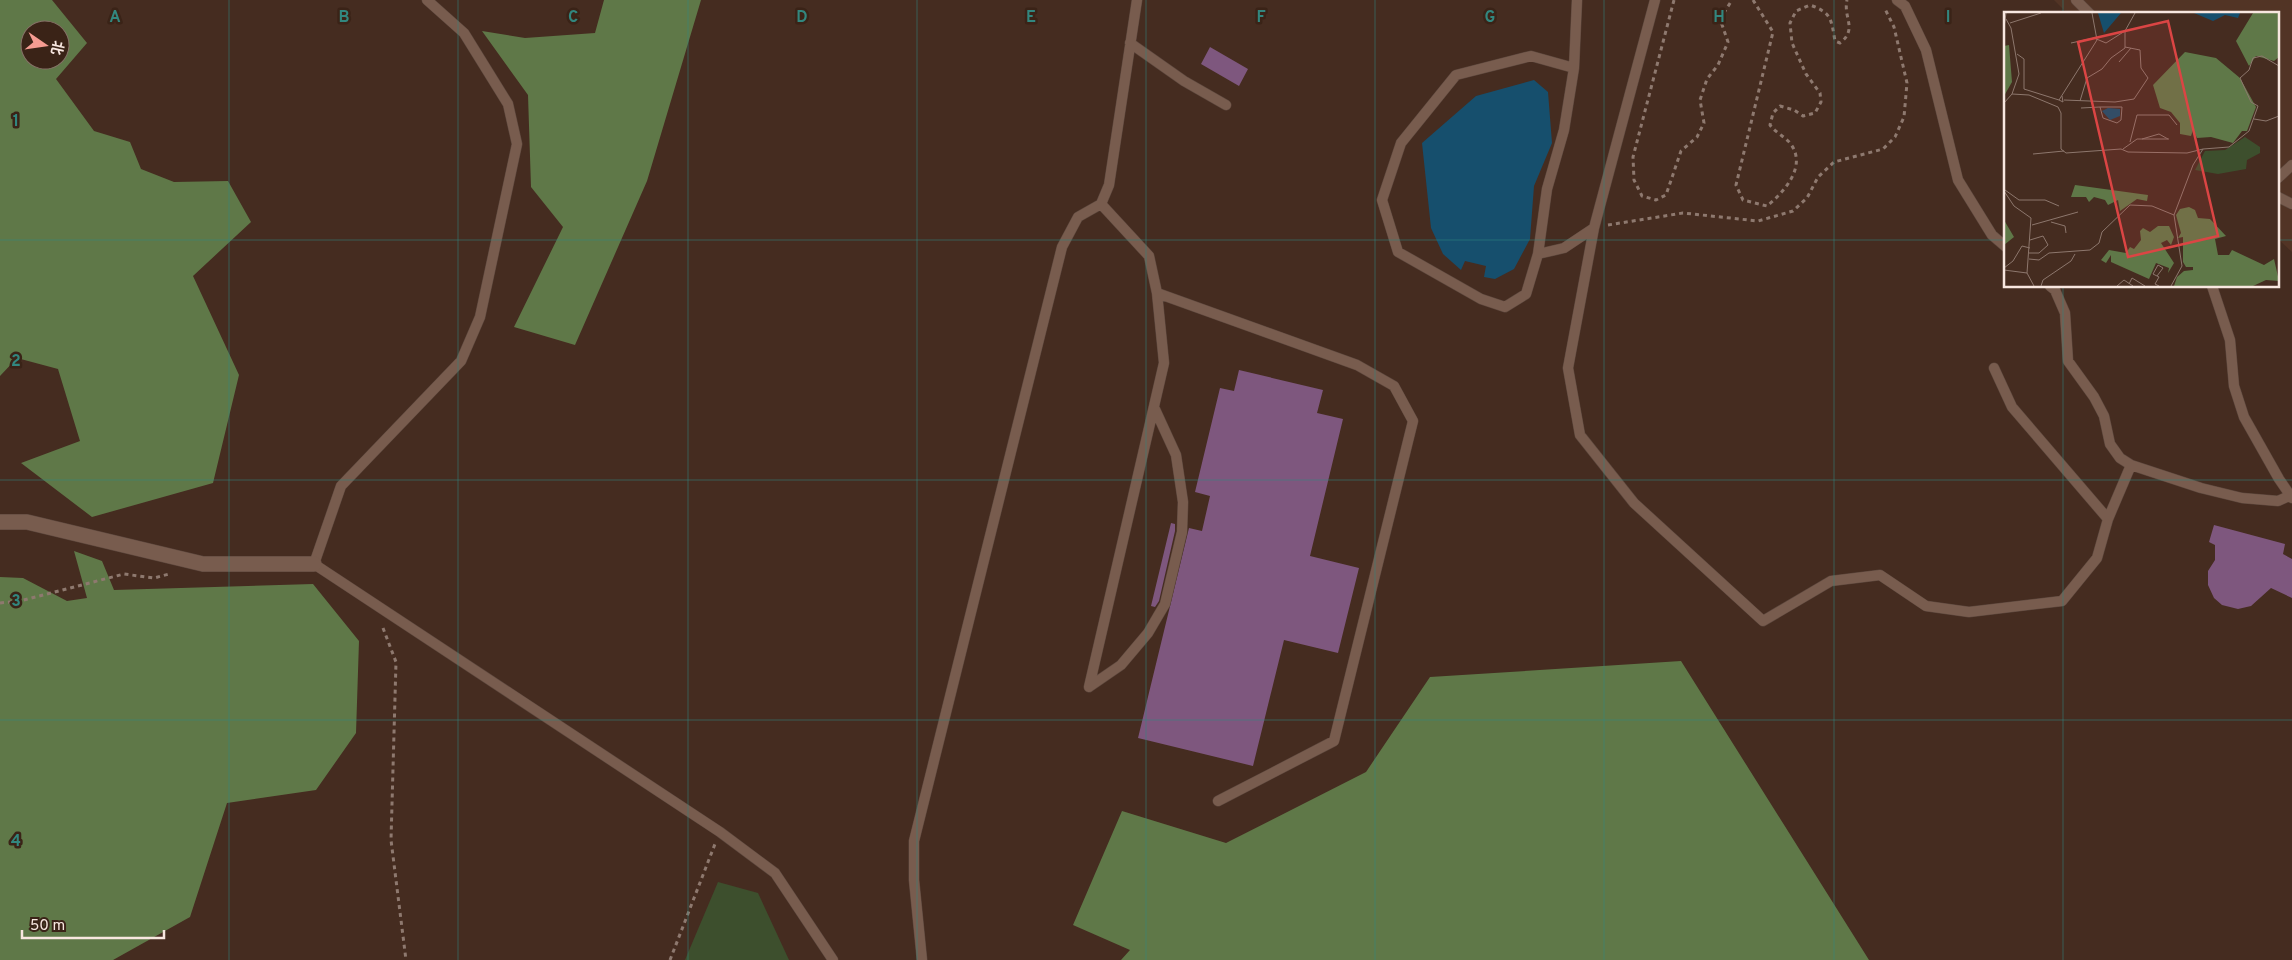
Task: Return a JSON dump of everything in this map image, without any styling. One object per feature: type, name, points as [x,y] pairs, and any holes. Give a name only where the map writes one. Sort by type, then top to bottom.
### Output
[{"type":"street","points":[[0,522],[27,522],[203,564],[314,564]]},
{"type":"lane","points":[[427,0],[464,33],[508,104],[517,144],[480,317],[461,361],[340,486],[314,564],[720,832],[775,873],[833,960]]},
{"type":"lane","points":[[922,960],[914,880],[914,841],[1062,247],[1078,217],[1101,204],[1109,185],[1137,0]]},
{"type":"lane","points":[[1574,68],[1531,56],[1456,75],[1401,143],[1382,200],[1398,252],[1481,298],[1504,307],[1526,294],[1538,254],[1547,189],[1564,130],[1574,68],[1577,0]]},
{"type":"lane","points":[[1655,0],[1594,228],[1568,368],[1580,435],[1634,503],[1764,621],[1831,581],[1880,575],[1926,606],[1969,612],[2062,602],[2097,558],[2108,520],[2131,465]]},
{"type":"lane","points":[[1897,0],[1905,6],[1926,50],[1958,180],[1992,235],[2004,245]]},
{"type":"lane","points":[[2076,0],[2088,12]]},
{"type":"lane","points":[[1130,43],[1184,82],[1226,106]]},
{"type":"lane","points":[[2280,176],[2292,165]]},
{"type":"lane","points":[[2280,197],[2292,204]]},
{"type":"lane","points":[[1101,204],[1149,256],[1157,292],[1164,364],[1154,407],[1141,465],[1089,687],[1121,666],[1148,633],[1165,604],[1168,595],[1182,532],[1183,502],[1176,455],[1154,407]]},
{"type":"lane","points":[[1538,254],[1564,248],[1594,228]]},
{"type":"lane","points":[[2052,288],[2065,312],[2068,361],[2094,397],[2104,416],[2110,444],[2120,458],[2131,465],[2201,488],[2242,498],[2278,501],[2291,497],[2244,417],[2234,386],[2230,340],[2213,288]]},
{"type":"lane","points":[[1157,292],[1357,365],[1394,386],[1413,421],[1334,741],[1218,801]]},
{"type":"lane","points":[[1994,368],[2012,407],[2108,520]]},
{"type":"path","points":[[1674,0],[1632,157],[1634,180],[1642,196],[1656,200],[1666,195],[1682,151],[1697,137],[1704,123],[1700,100],[1707,79],[1718,65],[1728,42],[1720,19],[1732,0]]},
{"type":"path","points":[[1753,0],[1773,32],[1736,185],[1743,200],[1767,206],[1782,194],[1790,183],[1796,163],[1794,150],[1788,142],[1776,134],[1770,125],[1773,113],[1780,106],[1794,110],[1803,116],[1815,113],[1821,102],[1820,93],[1806,74],[1792,43],[1790,23],[1796,10],[1810,5],[1822,9],[1831,18],[1834,40],[1840,43],[1848,37],[1850,26],[1846,7],[1848,0]]},
{"type":"path","points":[[1594,228],[1684,212],[1758,221],[1793,211],[1807,198],[1818,177],[1834,162],[1883,149],[1895,137],[1904,117],[1907,83],[1894,28],[1884,7]]},
{"type":"path","points":[[0,603],[20,601],[124,574],[154,578],[170,573]]},
{"type":"path","points":[[374,604],[396,662],[391,840],[406,960]]},
{"type":"path","points":[[670,960],[720,832]]},
{"type":"shaded area","points":[[2054,0],[2292,0],[2292,252],[2280,241],[2280,12],[2066,12]]},
{"type":"green space","points":[[0,0],[52,0],[68,20],[20,20],[20,70],[64,70],[56,79],[94,131],[130,142],[141,169],[174,182],[228,181],[251,222],[193,276],[239,375],[213,483],[92,517],[21,463],[80,441],[58,369],[17,358],[0,376]]},
{"type":"green space","points":[[604,0],[701,0],[647,181],[575,345],[514,327],[563,227],[531,187],[528,95],[482,31],[525,38],[595,33]]},
{"type":"green space","points":[[70,22],[87,43],[70,63]]},
{"type":"green space","points":[[74,551],[102,561],[114,590],[313,584],[359,641],[356,733],[316,790],[227,803],[190,917],[113,960],[0,960],[0,577],[23,578],[67,601],[87,598]]},
{"type":"green space","points":[[1681,661],[1869,960],[1121,960],[1130,950],[1073,925],[1122,811],[1226,843],[1366,772],[1430,677]]},
{"type":"green space","points":[[718,882],[758,893],[789,960],[685,960]]},
{"type":"water","points":[[1534,80],[1548,92],[1552,143],[1534,186],[1530,239],[1514,269],[1495,279],[1484,277],[1486,266],[1465,261],[1461,270],[1443,254],[1431,228],[1422,143],[1476,96]]},
{"type":"building","points":[[1210,47],[1248,69],[1239,86],[1201,64]]},
{"type":"building","points":[[1239,370],[1323,390],[1317,413],[1343,419],[1310,556],[1359,568],[1338,653],[1284,640],[1253,766],[1138,738],[1189,528],[1202,531],[1210,496],[1195,492],[1220,388],[1234,391]]},
{"type":"building","points":[[1171,523],[1175,524],[1175,531],[1159,601],[1155,607],[1151,606]]},
{"type":"building","points":[[2214,525],[2285,544],[2283,554],[2292,559],[2292,598],[2271,588],[2251,606],[2238,609],[2222,605],[2214,598],[2208,585],[2208,571],[2215,560],[2215,545],[2209,542]]}]
